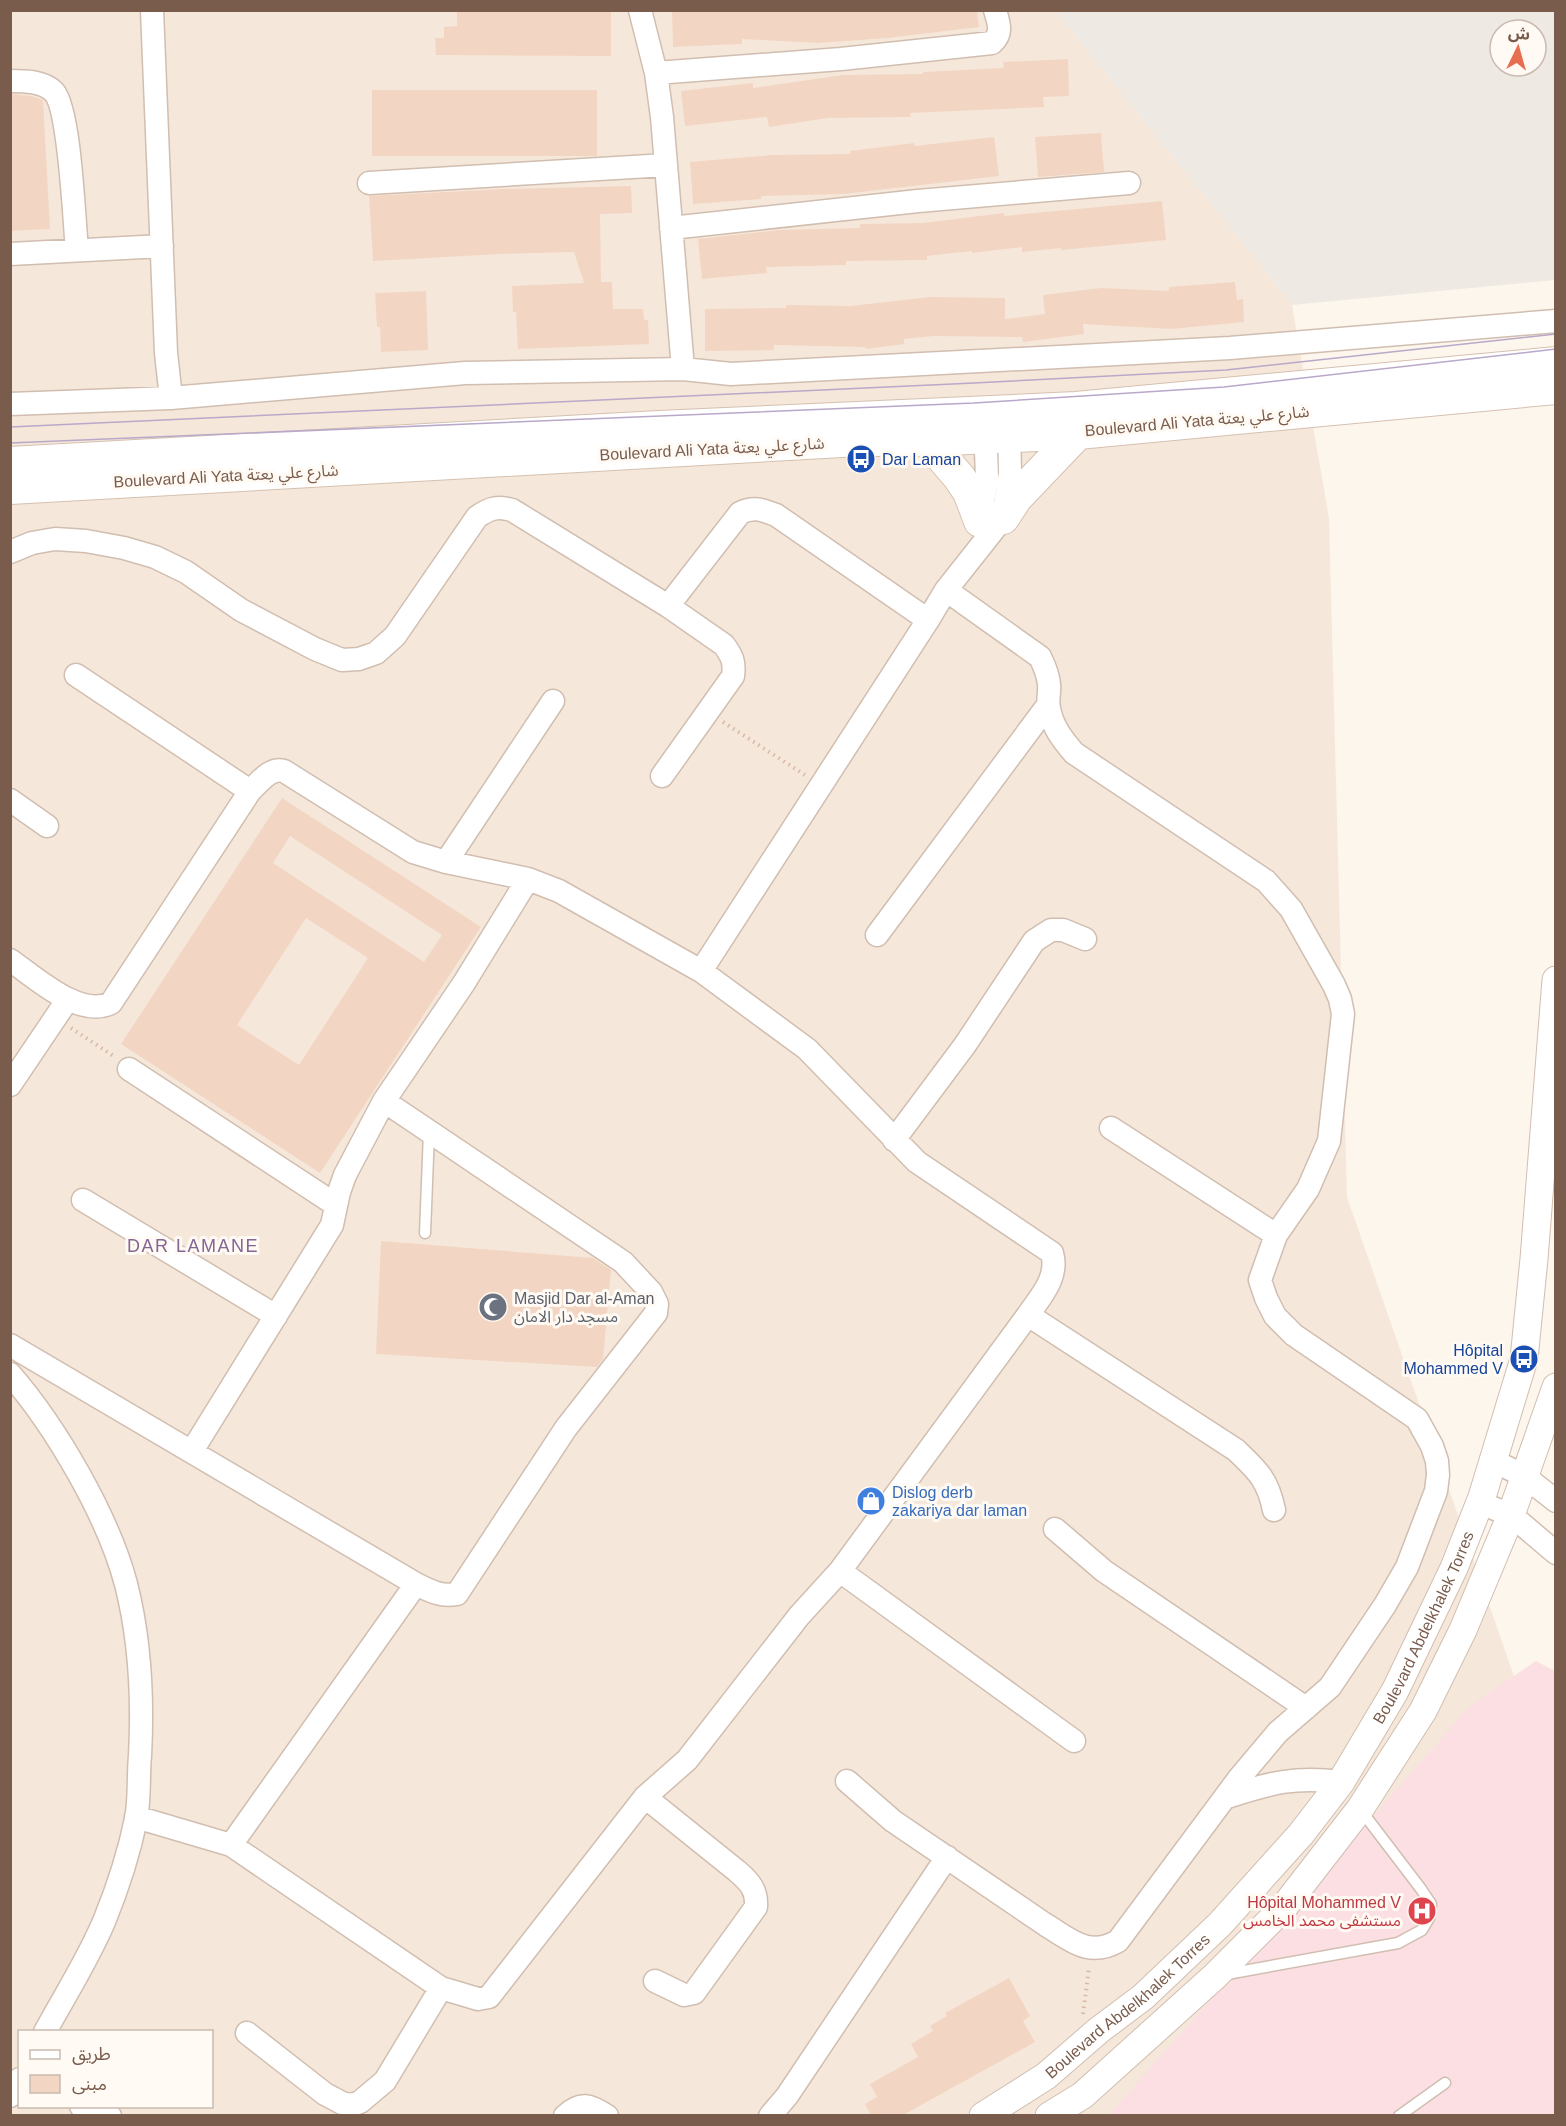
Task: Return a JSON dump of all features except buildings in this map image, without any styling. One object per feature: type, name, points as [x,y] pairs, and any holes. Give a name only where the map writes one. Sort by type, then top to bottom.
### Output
[{"type":"main road","name":"Boulevard Ali Yata شارع علي يعتة","points":[[10,488],[849,441],[927,440],[1076,408],[1556,363]]},
{"type":"main road","name":"Boulevard Ali Yata شارع علي يعتة","points":[[10,463],[647,428],[997,425],[1078,432],[1556,388]]},
{"type":"main road","points":[[927,440],[960,477],[987,529],[1078,432]]},
{"type":"street","points":[[152,10],[166,353],[171,398]]},
{"type":"street","points":[[640,10],[656,73],[672,228],[683,369]]},
{"type":"street","points":[[656,73],[841,59],[992,43],[998,38],[1000,29],[995,10]]},
{"type":"street","points":[[10,81],[41,84],[55,93],[60,101],[65,125],[77,250]]},
{"type":"street","points":[[369,183],[666,165]]},
{"type":"street","points":[[672,228],[918,201],[1129,183]]},
{"type":"street","points":[[10,254],[162,246]]},
{"type":"street","points":[[10,404],[171,398],[465,373],[683,369],[731,374],[1041,359],[1230,348],[1556,321]]},
{"type":"street","points":[[700,971],[987,529],[987,478],[997,425]]},
{"type":"street","points":[[10,552],[32,543],[55,539],[105,544],[155,557],[186,572],[241,609],[315,649],[342,660],[359,659],[376,653],[395,636],[477,517],[489,508],[499,507],[512,510],[668,606],[724,645],[735,664],[733,676],[662,776]]},
{"type":"street","points":[[668,606],[740,513],[748,509],[761,509],[776,515],[928,620]]},
{"type":"street","points":[[847,1781],[893,1821],[1071,1940],[1092,1950],[1107,1947],[1118,1941],[1240,1778],[1278,1732],[1330,1687],[1385,1605],[1407,1567],[1436,1491],[1438,1475],[1437,1461],[1432,1446],[1417,1419],[1294,1335],[1275,1316],[1260,1280],[1276,1235],[1308,1188],[1329,1141],[1341,1039],[1343,1014],[1340,999],[1291,909],[1266,881],[1074,753],[1053,724],[1048,705],[1049,684],[1046,669],[1040,657],[946,590]]},
{"type":"street","points":[[76,675],[250,791]]},
{"type":"street","points":[[446,862],[553,700]]},
{"type":"street","points":[[877,935],[1048,705]]},
{"type":"street","points":[[10,960],[82,1006],[91,1007],[111,1003],[250,791],[272,771],[278,769],[285,771],[413,852],[446,862],[528,879],[559,891],[700,971],[807,1049],[917,1162],[1052,1253],[1054,1268],[1052,1279],[840,1571],[799,1616],[687,1760],[645,1797],[489,1997],[478,1999],[441,1988],[231,1845],[136,1817]]},
{"type":"street","points":[[10,801],[47,826]]},
{"type":"street","points":[[192,1451],[332,1225],[345,1174],[384,1101],[464,983],[528,879]]},
{"type":"street","points":[[894,1140],[965,1045],[1034,942],[1051,930],[1063,930],[1085,939]]},
{"type":"street","name":"Boulevard Abdelkhalek Torres","points":[[983,2115],[1046,2076],[1143,1997],[1220,1924],[1301,1834],[1341,1782],[1395,1691],[1455,1568],[1494,1461],[1524,1359],[1556,980]]},
{"type":"street","points":[[10,1085],[68,999]]},
{"type":"street","points":[[129,1069],[336,1205]]},
{"type":"street","points":[[10,1345],[416,1584],[435,1594],[446,1596],[457,1594],[566,1428],[656,1313],[657,1304],[651,1292],[622,1262],[384,1101]]},
{"type":"street","points":[[1111,1128],[1276,1235]]},
{"type":"street","points":[[83,1200],[276,1316]]},
{"type":"street","points":[[1028,1315],[1236,1450],[1256,1469],[1266,1483],[1271,1492],[1274,1510]]},
{"type":"street","points":[[10,1374],[30,1397],[98,1510],[125,1583],[136,1631],[141,1727],[136,1817],[122,1870],[104,1920],[46,2030]]},
{"type":"street","name":"Boulevard Abdelkhalek Torres","points":[[1049,2115],[1080,2105],[1215,1976],[1284,1907],[1360,1809],[1423,1711],[1463,1630],[1511,1515],[1556,1387]]},
{"type":"street","points":[[1494,1461],[1524,1476],[1556,1501]]},
{"type":"street","points":[[1479,1503],[1511,1515],[1556,1553]]},
{"type":"street","points":[[1055,1529],[1104,1571],[1306,1708]]},
{"type":"street","points":[[840,1571],[1074,1741]]},
{"type":"street","points":[[231,1845],[416,1584]]},
{"type":"street","points":[[1227,1797],[1280,1782],[1315,1779],[1341,1782]]},
{"type":"street","points":[[645,1797],[752,1884],[757,1895],[756,1907],[694,1993],[684,1995],[655,1981]]},
{"type":"street","points":[[770,2115],[787,2096],[947,1857]]},
{"type":"street","points":[[247,2033],[325,2094],[342,2103],[352,2105],[360,2102],[385,2081],[441,1988]]},
{"type":"street","points":[[566,2115],[574,2108],[585,2105],[607,2115]]},
{"type":"street","points":[[87,2108],[110,2115]]},
{"type":"lane","points":[[425,1233],[429,1132]]},
{"type":"lane","points":[[1215,1976],[1398,1943],[1422,1930],[1429,1918],[1431,1904],[1360,1809]]},
{"type":"lane","points":[[1399,2115],[1445,2083]]},
{"type":"path","points":[[708,712],[821,785]]},
{"type":"path","points":[[55,1018],[114,1056],[129,1069]]},
{"type":"path","points":[[1077,2049],[1092,1950]]},
{"type":"shaded area","points":[[11,11],[1056,11],[1292,305],[1329,518],[1347,1197],[1515,1679],[1555,2115],[11,2116]]},
{"type":"shaded area","points":[[1056,11],[1555,11],[1555,280],[1292,305]]},
{"type":"shaded area","name":"Hôpital Mohammed V مستشفى محمد الخامس","points":[[1536,1661],[1555,1671],[1555,2115],[1108,2116],[1470,1706]]},
{"type":"tram line","points":[[10,427],[1226,370],[1556,334]]},
{"type":"tram line","points":[[10,443],[974,403],[1224,387],[1556,349]]},
{"type":"place","name":"Dar Laman","points":[[861,459]]},
{"type":"place","name":"Masjid Dar al-Aman مسجد دار الامان","points":[[493,1307]]},
{"type":"place","name":"Hôpital Mohammed V","points":[[1524,1359]]},
{"type":"place","name":"Dislog derb zakariya dar laman","points":[[871,1501]]},
{"type":"place","name":"Hôpital Mohammed V مستشفى محمد الخامس","points":[[1422,1911]]},
{"type":"district","name":"DAR LAMANE","points":[[193,1246]]}]
